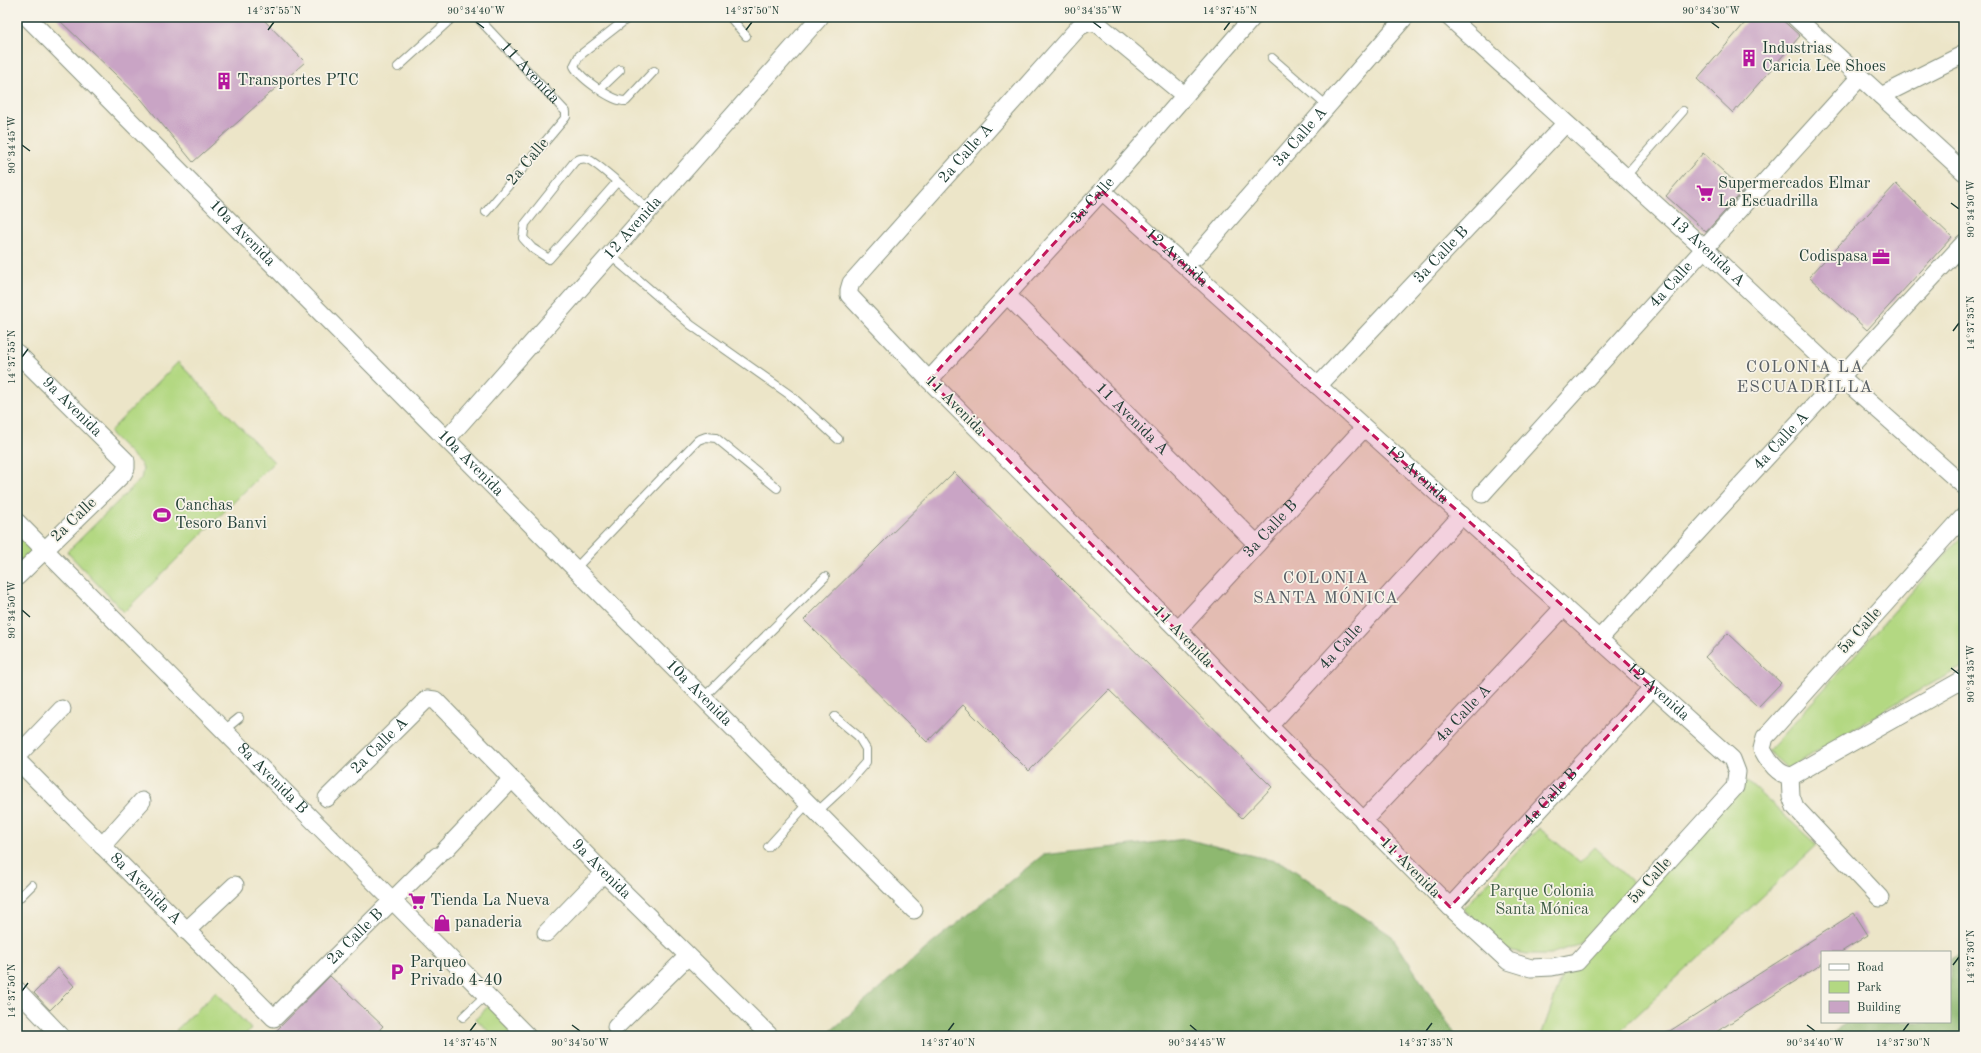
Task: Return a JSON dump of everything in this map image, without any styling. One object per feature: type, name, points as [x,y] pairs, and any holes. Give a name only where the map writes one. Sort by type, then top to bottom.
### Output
[{"type":"street","name":"10a Avenida","points":[[27,17],[914,910]]},
{"type":"street","name":"12 Avenida","points":[[447,439],[820,17]]},
{"type":"street","name":"3a Calle","points":[[929,380],[1102,191],[1253,17]]},
{"type":"street","name":"3a Calle A","points":[[1196,257],[1326,105],[1405,17]]},
{"type":"street","name":"13 Avenida A","points":[[1449,17],[1565,124],[1705,249],[1840,376],[1964,486]]},
{"type":"street","points":[[1795,17],[1964,172]]},
{"type":"street","name":"2a Calle A","points":[[849,290],[851,283],[1079,27],[1089,22],[1098,24],[1184,95]]},
{"type":"street","points":[[1881,96],[1964,54]]},
{"type":"street","name":"4a Calle","points":[[1482,494],[1860,77]]},
{"type":"street","name":"3a Calle B","points":[[1318,386],[1565,124]]},
{"type":"street","name":"12 Avenida","points":[[1102,191],[1732,758]]},
{"type":"street","name":"4a Calle A","points":[[1599,639],[1964,243]]},
{"type":"street","name":"11 Avenida","points":[[849,290],[852,300],[929,380],[1178,630],[1269,726],[1363,821],[1450,907],[1508,961],[1530,968]]},
{"type":"street","name":"11 Avenida A","points":[[1007,295],[1257,544]]},
{"type":"street","name":"9a Avenida","points":[[17,353],[126,461]]},
{"type":"street","name":"3a Calle B","points":[[1178,630],[1364,428]]},
{"type":"street","name":"2a Calle","points":[[17,577],[44,549],[123,474],[126,468],[126,461]]},
{"type":"street","name":"4a Calle","points":[[1269,726],[1462,515]]},
{"type":"street","name":"5a Calle","points":[[1790,776],[1783,774],[1773,764],[1762,749],[1765,737],[1964,516]]},
{"type":"street","name":"8a Avenida B","points":[[17,522],[527,1036]]},
{"type":"street","name":"4a Calle A","points":[[1363,821],[1564,607]]},
{"type":"street","points":[[1880,898],[1795,807],[1791,796],[1790,776],[1964,680]]},
{"type":"street","name":"4a Calle B","points":[[1450,907],[1653,687]]},
{"type":"street","name":"2a Calle A","points":[[327,798],[427,699],[435,700]]},
{"type":"street","name":"9a Avenida","points":[[435,700],[604,873],[770,1036]]},
{"type":"street","points":[[17,756],[62,709]]},
{"type":"street","name":"5a Calle","points":[[1530,968],[1552,967],[1577,962],[1735,787],[1737,772],[1732,758]]},
{"type":"street","name":"8a Avenida A","points":[[17,760],[274,1018]]},
{"type":"street","name":"2a Calle B","points":[[274,1018],[441,853],[512,779]]},
{"type":"street","points":[[102,846],[142,801]]},
{"type":"street","points":[[546,933],[604,873]]},
{"type":"street","points":[[186,931],[235,884]]},
{"type":"street","points":[[610,1032],[688,956]]},
{"type":"street","points":[[17,990],[61,1036]]},
{"type":"lane","points":[[398,67],[453,17]]},
{"type":"lane","name":"11 Avenida","points":[[477,17],[566,112]]},
{"type":"lane","points":[[629,17],[578,56],[574,66],[583,78],[615,99],[626,100],[654,71]]},
{"type":"lane","points":[[731,17],[746,36]]},
{"type":"lane","points":[[1272,58],[1326,105]]},
{"type":"lane","points":[[600,89],[620,70]]},
{"type":"lane","points":[[1625,177],[1684,111]]},
{"type":"lane","name":"2a Calle","points":[[486,212],[566,116],[566,112]]},
{"type":"lane","points":[[617,182],[549,259],[532,248],[523,238],[525,224],[575,161],[580,159],[588,159],[617,182],[649,210]]},
{"type":"lane","points":[[610,256],[691,325],[790,395],[838,439]]},
{"type":"lane","points":[[575,569],[698,440],[706,437],[716,438],[777,488]]},
{"type":"lane","points":[[703,698],[825,577]]},
{"type":"lane","points":[[768,847],[812,808],[845,786],[866,762],[866,749],[858,736],[835,717]]},
{"type":"lane","points":[[223,731],[239,718]]},
{"type":"lane","points":[[17,900],[32,885]]},
{"type":"lane","points":[[463,1017],[486,995]]},
{"type":"highlighted area","points":[[1102,191],[1653,687],[1450,907],[929,380]]},
{"type":"green space","name":"Canchas Tesoro Banvi","points":[[178,362],[274,462],[124,612],[67,552],[141,479],[143,469],[141,464],[109,432]]},
{"type":"green space","points":[[17,530],[37,549],[17,569]]},
{"type":"green space","points":[[1964,534],[1964,666],[1898,702],[1788,769],[1768,751]]},
{"type":"green space","points":[[1745,780],[1817,845],[1615,1036],[1541,1036],[1563,974]]},
{"type":"green space","name":"Parque Colonia Santa Mónica","points":[[1539,828],[1580,862],[1595,847],[1634,884],[1581,943],[1551,954],[1527,954],[1507,950],[1463,909]]},
{"type":"green space","points":[[1186,839],[1283,863],[1392,936],[1456,1036],[825,1036],[929,946],[1043,855]]},
{"type":"green space","points":[[1964,953],[1964,1036],[1826,1036],[1846,1023],[1951,1023],[1951,959]]},
{"type":"green space","points":[[216,992],[251,1029],[245,1036],[182,1036],[176,1030]]},
{"type":"green space","points":[[490,1004],[523,1036],[494,1036],[476,1019]]},
{"type":"building","name":"Transportes PTC","points":[[56,17],[261,17],[305,62],[193,162],[142,100]]},
{"type":"building","name":"Industrias Caricia Lee Shoes","points":[[1750,17],[1779,17],[1800,36],[1733,113],[1697,79]]},
{"type":"building","name":"Supermercados Elmar La Escuadrilla","points":[[1703,153],[1744,190],[1706,232],[1666,196]]},
{"type":"building","name":"Codispasa","points":[[1896,184],[1952,237],[1867,330],[1809,277]]},
{"type":"building","points":[[954,472],[1272,787],[1242,818],[1109,690],[1029,771],[963,705],[927,742],[804,620]]},
{"type":"building","points":[[1728,633],[1781,683],[1758,707],[1705,657]]},
{"type":"building","points":[[1854,913],[1868,935],[1843,951],[1821,951],[1821,965],[1710,1036],[1662,1036]]},
{"type":"building","points":[[58,968],[74,986],[50,1010],[34,993]]},
{"type":"building","points":[[330,976],[383,1026],[374,1036],[271,1036]]},
{"type":"place","name":"Industrias Caricia Lee Shoes","points":[[1749,58]]},
{"type":"place","name":"Transportes PTC","points":[[224,81]]},
{"type":"place","name":"Supermercados Elmar La Escuadrilla","points":[[1705,193]]},
{"type":"place","name":"Codispasa","points":[[1881,257]]},
{"type":"place","name":"Canchas Tesoro Banvi","points":[[162,515]]},
{"type":"place","name":"Tienda La Nueva","points":[[417,901]]},
{"type":"place","name":"panaderia","points":[[442,923]]},
{"type":"place","name":"Parqueo Privado 4-40","points":[[397,972]]},
{"type":"district","name":"COLONIA LA ESCUADRILLA","points":[[1805,377]]},
{"type":"district","name":"COLONIA SANTA MÓNICA","points":[[1326,588]]}]
